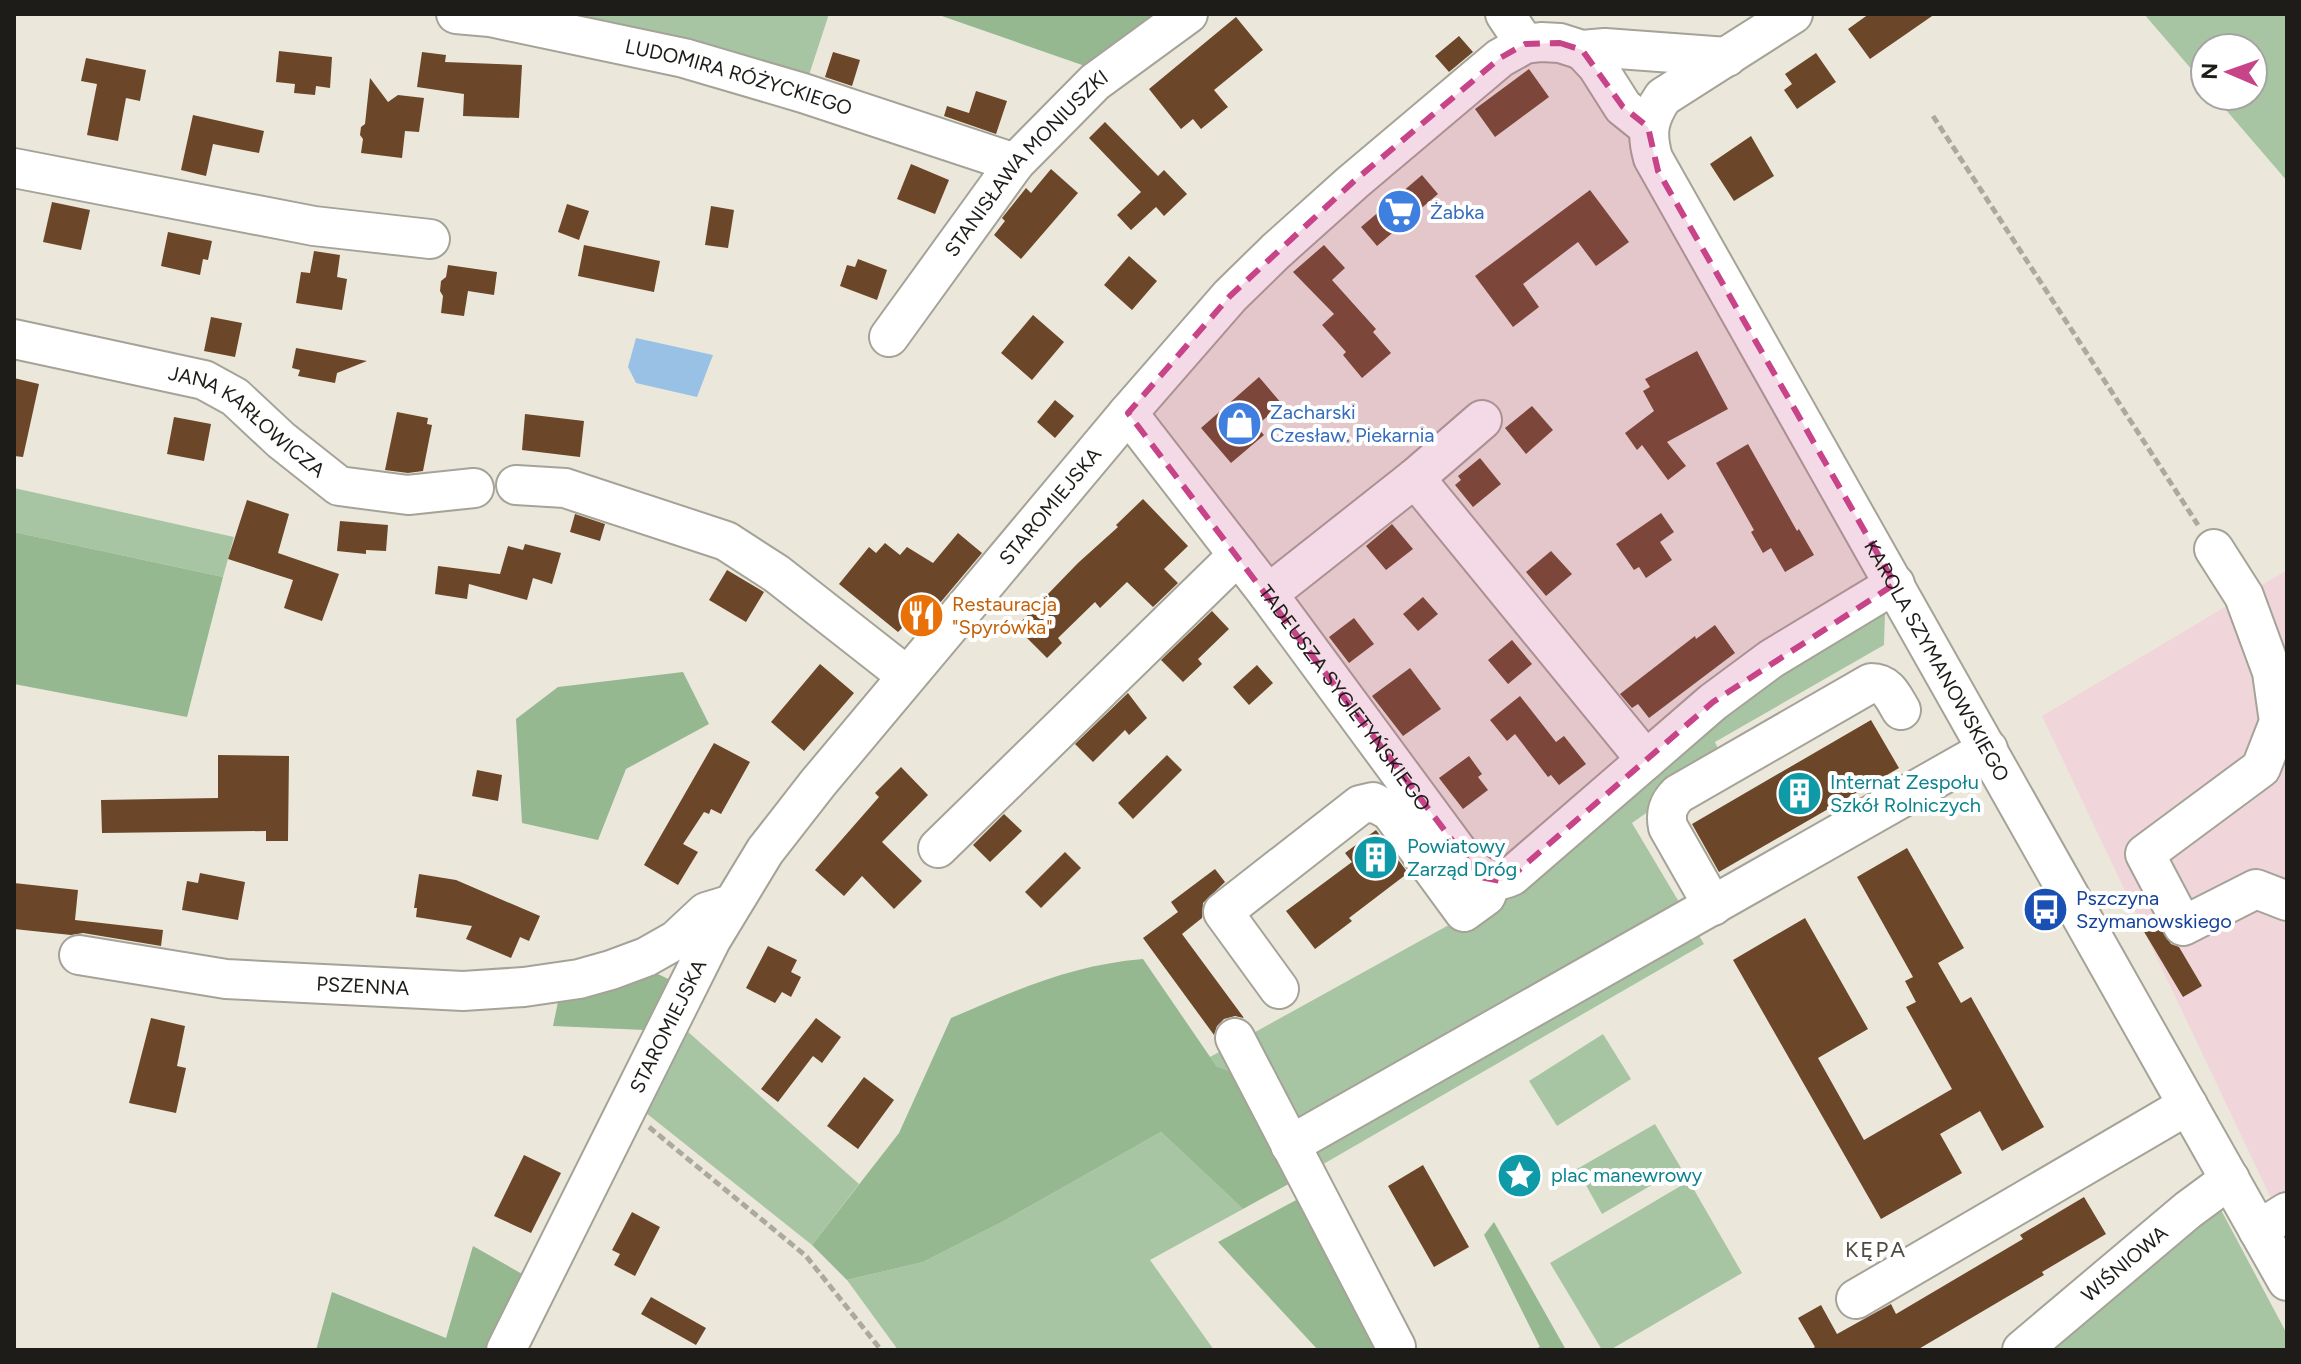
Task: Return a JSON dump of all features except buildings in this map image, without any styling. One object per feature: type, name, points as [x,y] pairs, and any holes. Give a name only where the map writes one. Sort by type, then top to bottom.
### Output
[{"type":"street","name":"LUDOMIRA RÓŻYCKIEGO","points":[[456,14],[490,17],[684,58],[803,93],[1015,163]]},
{"type":"street","name":"STANISŁAWA MONIUSZKI","points":[[889,337],[1015,163],[1095,82],[1188,14]]},
{"type":"street","points":[[1582,50],[1597,66],[1623,107],[1648,127],[1652,113],[1663,97],[1793,14]]},
{"type":"street","name":"STAROMIEJSKA","points":[[506,1350],[688,984],[732,904],[774,840],[907,676],[1230,296],[1276,251],[1500,58],[1513,24],[1582,50],[1605,48],[1727,57]]},
{"type":"street","name":"KAROLA SZYMANOWSKIEGO","points":[[1648,127],[1648,141],[1658,171],[2230,1179],[2273,1221],[2287,1281]]},
{"type":"street","points":[[14,168],[314,226],[430,239]]},
{"type":"street","name":"JANA KARŁOWICZA","points":[[14,339],[204,380],[235,397],[281,440],[339,486],[408,495],[474,488]]},
{"type":"street","name":"TADEUSZA SYGIETYŃSKIEGO","points":[[1128,413],[1268,594],[1470,868],[1480,877],[1492,881]]},
{"type":"street","points":[[1268,594],[1415,478],[1482,420]]},
{"type":"street","points":[[1415,478],[1646,760]]},
{"type":"street","points":[[516,485],[565,488],[726,541],[777,574],[907,676]]},
{"type":"street","points":[[2214,549],[2244,596],[2272,672],[2279,722],[2261,768],[2145,854],[2183,926],[2256,889],[2287,901]]},
{"type":"street","points":[[938,848],[1238,555]]},
{"type":"street","points":[[1279,989],[1223,912],[1360,805],[1373,802],[1390,811],[1464,912],[1486,896],[1492,881],[1512,876],[1713,702],[1771,659],[1895,584]]},
{"type":"street","points":[[1713,906],[1668,827],[1665,815],[1670,802],[1678,794],[1871,683],[1879,683],[1889,689],[1901,710]]},
{"type":"street","points":[[1290,1145],[1988,749]]},
{"type":"street","name":"PSZENNA","points":[[79,955],[226,979],[463,991],[524,987],[579,979],[646,957],[676,940],[706,912],[732,904]]},
{"type":"street","points":[[646,957],[667,967],[688,984]]},
{"type":"street","points":[[1235,1038],[1396,1347]]},
{"type":"street","points":[[1856,1299],[2188,1105]]},
{"type":"street","name":"WIŚNIOWA","points":[[2022,1350],[2188,1210],[2230,1179]]},
{"type":"path","points":[[1933,116],[2214,549]]},
{"type":"path","points":[[648,1126],[806,1256],[881,1350]]},
{"type":"highlighted area","points":[[1560,43],[1582,50],[1623,107],[1648,127],[1658,171],[1895,584],[1713,702],[1512,876],[1501,881],[1480,877],[1128,413],[1230,296],[1353,182],[1500,58],[1525,44]]},
{"type":"shaded area","points":[[2287,570],[2287,1229],[2286,1230],[2042,716]]},
{"type":"green space","points":[[525,14],[829,14],[807,81]]},
{"type":"green space","points":[[936,14],[1155,14],[1085,66]]},
{"type":"green space","points":[[2144,14],[2287,14],[2287,181],[2228,112],[2269,112],[2269,32],[2189,32],[2189,66]]},
{"type":"green space","points":[[14,488],[234,537],[223,577],[14,532]]},
{"type":"green space","points":[[14,532],[223,577],[187,717],[14,684]]},
{"type":"green space","points":[[1885,614],[1884,645],[1715,742],[1723,759],[1632,823],[1704,944],[1294,1181],[1210,1057],[1456,921],[1531,886],[1768,681]]},
{"type":"green space","points":[[683,672],[709,724],[626,769],[598,840],[522,823],[516,719],[558,687]]},
{"type":"green space","points":[[1143,959],[1217,1067],[1243,1076],[1294,1181],[1243,1209],[1161,1132],[1002,1222],[923,1262],[847,1280],[812,1245],[899,1133],[951,1018],[1068,973]]},
{"type":"green space","points":[[643,967],[679,984],[659,1027],[645,1030],[553,1026],[559,997]]},
{"type":"green space","points":[[686,1030],[859,1184],[812,1245],[646,1113]]},
{"type":"green space","points":[[1603,1034],[1631,1079],[1557,1126],[1529,1081]]},
{"type":"green space","points":[[1655,1124],[1681,1168],[1602,1214],[1577,1169]]},
{"type":"green space","points":[[1161,1132],[1243,1209],[1150,1260],[1214,1350],[898,1350],[847,1280],[923,1262],[1002,1222]]},
{"type":"green space","points":[[1689,1181],[1742,1273],[1610,1350],[1602,1350],[1550,1263]]},
{"type":"green space","points":[[1300,1198],[1396,1350],[1318,1350],[1218,1242]]},
{"type":"green space","points":[[2220,1208],[2287,1334],[2287,1350],[2043,1350]]},
{"type":"green space","points":[[1494,1222],[1566,1350],[1532,1350],[1540,1347],[1484,1235]]},
{"type":"green space","points":[[473,1246],[531,1279],[495,1350],[316,1350],[332,1292],[446,1338]]},
{"type":"water","points":[[636,338],[713,355],[697,397],[636,383],[628,367]]},
{"type":"place","name":"Żabka","points":[[1399,212]]},
{"type":"place","name":"Zacharski Czesław. Piekarnia","points":[[1239,424]]},
{"type":"place","name":"Restauracja \"Spyrówka\"","points":[[921,616]]},
{"type":"place","name":"Internat Zespołu Szkół Rolniczych","points":[[1799,794]]},
{"type":"place","name":"Powiatowy Zarząd Dróg","points":[[1376,858]]},
{"type":"place","name":"Pszczyna Szymanowskiego","points":[[2045,910]]},
{"type":"place","name":"plac manewrowy","points":[[1520,1175]]},
{"type":"district","name":"KĘPA","points":[[1876,1249]]}]
